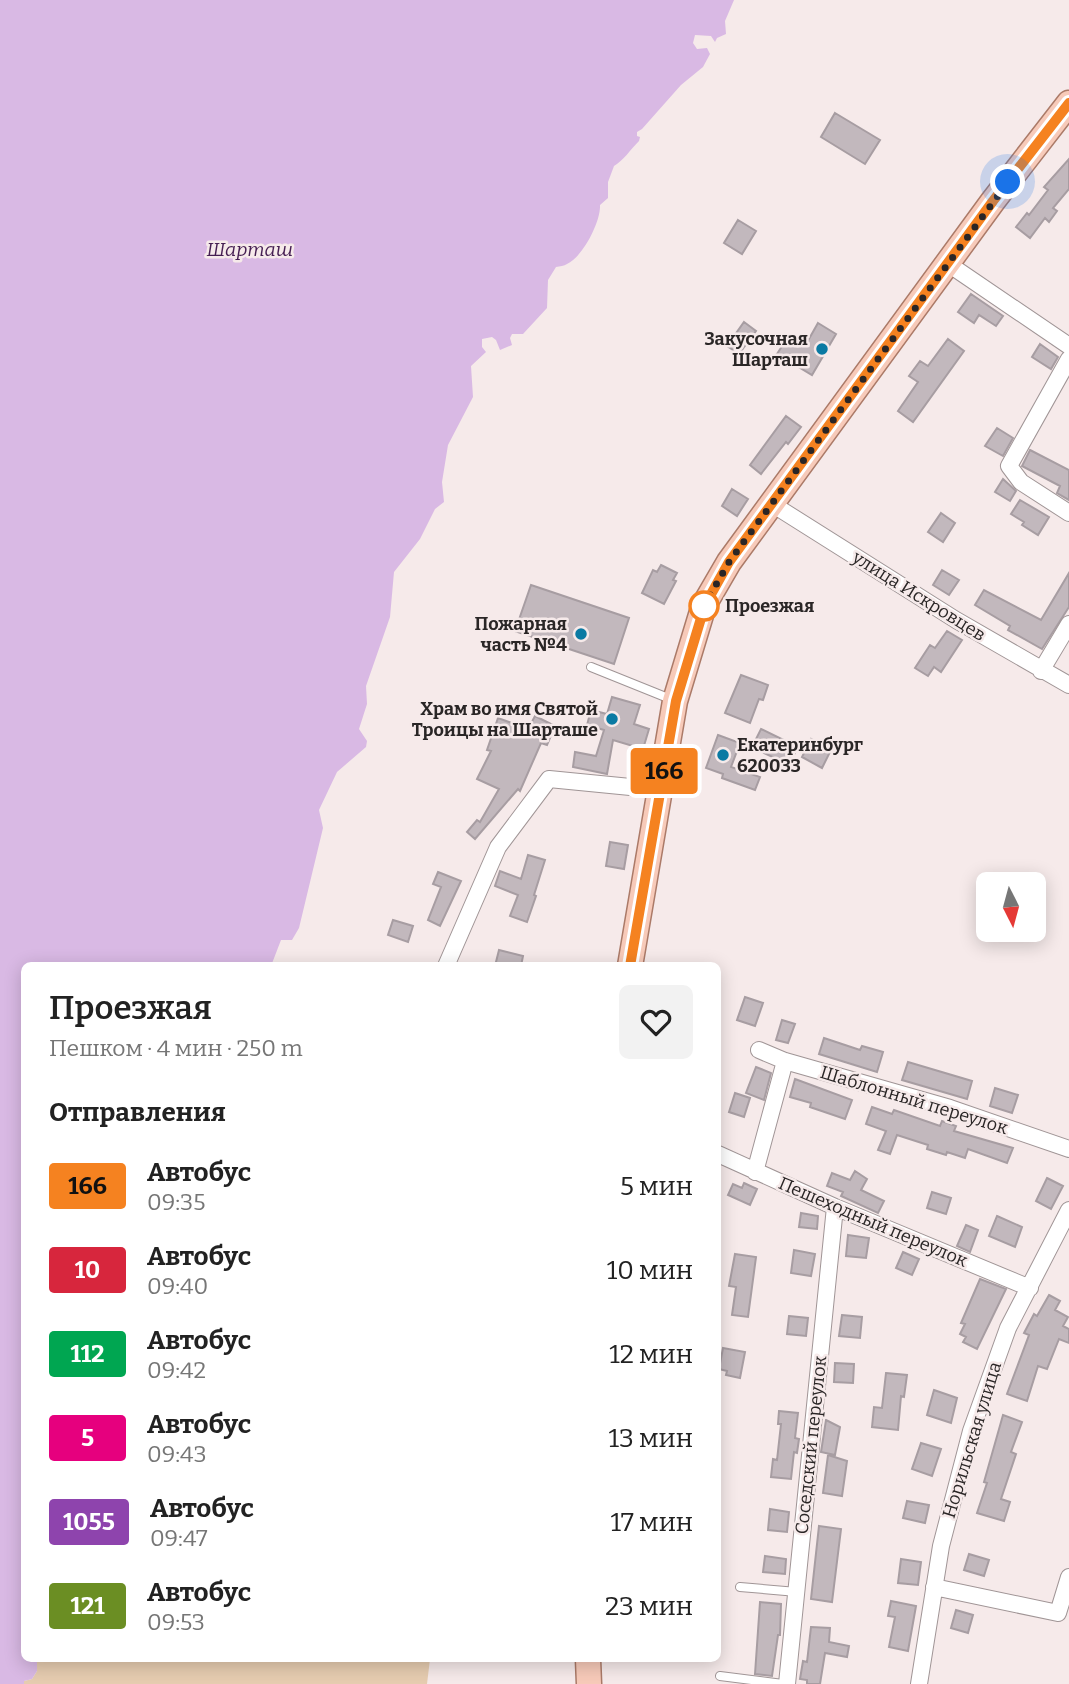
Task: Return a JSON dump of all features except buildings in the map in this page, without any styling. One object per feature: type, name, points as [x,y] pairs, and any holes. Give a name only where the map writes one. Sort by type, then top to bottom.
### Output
[{"type":"main road","points":[[631,962],[676,701],[705,605],[729,562],[947,263],[1069,103]]},
{"type":"main road","points":[[588,1662],[589,1684]]},
{"type":"street","points":[[947,263],[1069,346]]},
{"type":"street","points":[[1069,359],[1009,466],[1021,482],[1069,513]]},
{"type":"street","name":"улица Искровцев","points":[[772,504],[1041,671],[1069,685]]},
{"type":"street","points":[[1041,671],[1069,624]]},
{"type":"street","points":[[448,962],[498,847],[549,779],[662,790]]},
{"type":"street","name":"Шаблонный переулок","points":[[759,1050],[950,1108],[1069,1149]]},
{"type":"street","points":[[755,1172],[785,1060]]},
{"type":"street","name":"Пешеходный переулок","points":[[721,1155],[835,1207],[1030,1288]]},
{"type":"street","name":"Соседский переулок","points":[[785,1684],[797,1592],[835,1207]]},
{"type":"street","name":"Норильская улица","points":[[919,1684],[940,1546],[971,1431],[1008,1328],[1069,1210]]},
{"type":"street","points":[[934,1587],[1063,1615],[1069,1577]]},
{"type":"lane","points":[[591,667],[676,701]]},
{"type":"lane","points":[[740,1587],[797,1592]]},
{"type":"lane","points":[[720,1676],[785,1684]]},
{"type":"shaded area","points":[[37,1662],[430,1662],[427,1684],[24,1684],[24,1681],[32,1679],[37,1671]]},
{"type":"water","name":"Шарташ","points":[[0,0],[734,0],[725,21],[726,34],[715,42],[711,36],[695,35],[693,43],[697,49],[707,48],[710,54],[703,67],[681,85],[637,132],[639,141],[614,166],[608,182],[608,198],[600,205],[598,220],[590,238],[573,260],[556,267],[548,280],[547,308],[523,334],[512,334],[512,345],[500,350],[492,337],[482,339],[482,347],[486,352],[471,366],[473,397],[448,445],[442,482],[444,502],[435,509],[420,539],[394,572],[390,617],[366,686],[367,704],[359,729],[367,741],[366,747],[337,772],[319,810],[323,828],[299,928],[292,940],[281,940],[273,962],[21,962],[21,1662],[37,1662],[37,1671],[32,1679],[24,1681],[24,1684],[0,1684]]},
{"type":"bus line","name":"166","points":[[631,962],[676,701],[705,605],[729,562],[993,201],[1069,103]]},
{"type":"place","name":"Закусочная Шарташ","points":[[822,349]]},
{"type":"place","name":"Проезжая","points":[[704,606]]},
{"type":"place","name":"Пожарная часть №4","points":[[581,634]]},
{"type":"place","name":"Храм во имя Святой Троицы на Шарташе","points":[[612,719]]},
{"type":"place","name":"Екатеринбург 620033","points":[[723,755]]},
{"type":"route","points":[[704,606],[729,562],[1008,182]]}]
